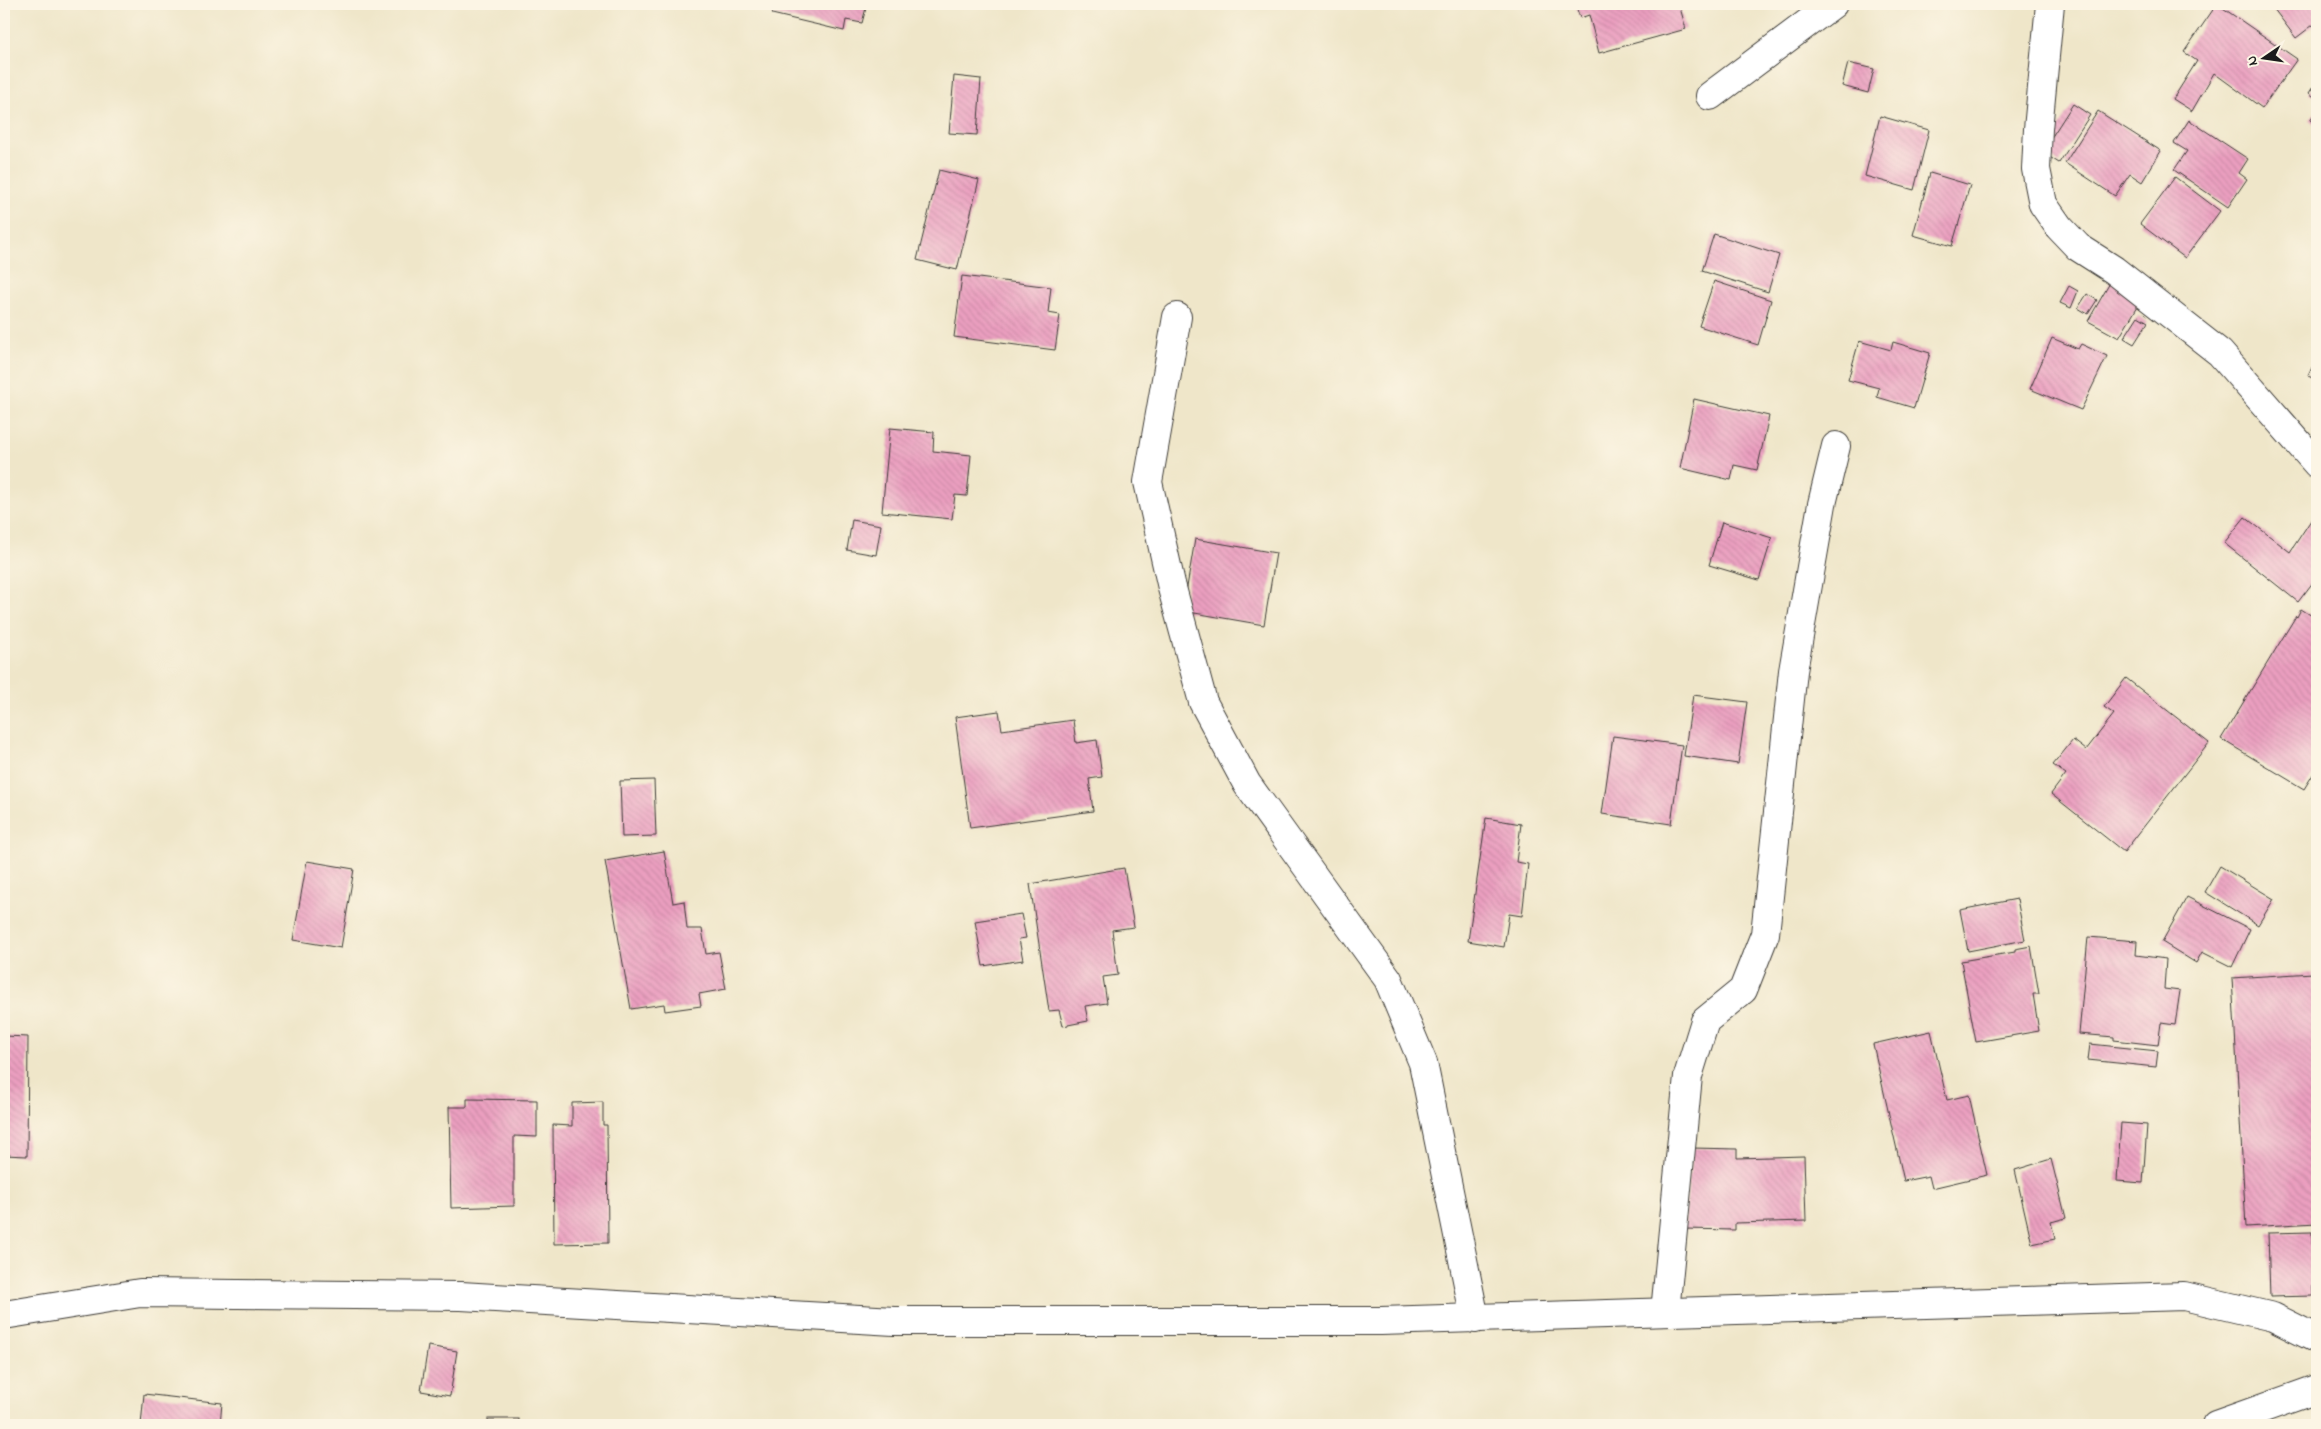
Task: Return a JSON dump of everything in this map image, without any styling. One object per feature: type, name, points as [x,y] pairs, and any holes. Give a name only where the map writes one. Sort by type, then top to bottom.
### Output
[{"type":"street","points":[[1710,96],[1833,4]]},
{"type":"street","points":[[2050,4],[2036,168],[2043,204],[2059,227],[2078,247],[2114,270],[2220,353],[2317,464]]},
{"type":"street","points":[[1177,317],[1148,482],[1172,588],[1203,702],[1247,784],[1388,979],[1423,1063],[1475,1319]]},
{"type":"street","points":[[1665,1312],[1688,1076],[1705,1021],[1744,990],[1765,934],[1793,671],[1822,504],[1836,446]]},
{"type":"street","points":[[4,1315],[150,1293],[461,1296],[894,1321],[1381,1321],[2184,1296],[2273,1317],[2317,1339]]},
{"type":"street","points":[[2216,1425],[2317,1389]]},
{"type":"building","points":[[775,4],[867,4],[862,23],[846,20],[844,31],[772,14]]},
{"type":"building","points":[[1575,4],[1679,4],[1686,29],[1599,53],[1589,15],[1580,18]]},
{"type":"building","points":[[2217,4],[2297,59],[2262,108],[2214,73],[2192,111],[2173,99],[2197,61],[2184,52]]},
{"type":"building","points":[[2270,4],[2317,4],[2317,22],[2296,38]]},
{"type":"building","points":[[1848,63],[1874,69],[1868,93],[1842,86]]},
{"type":"building","points":[[954,76],[981,79],[977,135],[949,133]]},
{"type":"building","points":[[2317,81],[2317,99],[2309,93]]},
{"type":"building","points":[[2073,104],[2090,115],[2059,163],[2042,152]]},
{"type":"building","points":[[2317,110],[2317,126],[2310,120]]},
{"type":"building","points":[[2098,111],[2161,151],[2142,182],[2130,174],[2115,196],[2065,163]]},
{"type":"building","points":[[1880,116],[1929,130],[1914,190],[1865,176]]},
{"type":"building","points":[[2189,120],[2248,159],[2239,173],[2247,179],[2228,207],[2174,170],[2187,151],[2174,143]]},
{"type":"building","points":[[939,170],[979,180],[957,270],[917,260]]},
{"type":"building","points":[[1930,173],[1970,185],[1952,246],[1913,235]]},
{"type":"building","points":[[2175,177],[2220,211],[2185,258],[2140,224]]},
{"type":"building","points":[[1714,234],[1779,255],[1768,292],[1702,271]]},
{"type":"building","points":[[962,276],[1051,287],[1048,313],[1060,315],[1055,350],[954,337]]},
{"type":"building","points":[[1714,281],[1771,300],[1758,345],[1699,326]]},
{"type":"building","points":[[2111,281],[2142,299],[2119,338],[2088,321]]},
{"type":"building","points":[[2069,286],[2078,291],[2071,308],[2060,303]]},
{"type":"building","points":[[2087,294],[2097,300],[2088,314],[2078,308]]},
{"type":"building","points":[[2138,316],[2148,322],[2134,344],[2124,338]]},
{"type":"building","points":[[2052,338],[2078,349],[2081,344],[2107,356],[2081,410],[2030,389]]},
{"type":"building","points":[[1859,341],[1891,350],[1893,342],[1930,353],[1914,408],[1877,397],[1879,388],[1848,380]]},
{"type":"building","points":[[2317,357],[2317,380],[2308,376]]},
{"type":"building","points":[[1694,399],[1769,416],[1757,470],[1734,465],[1731,480],[1680,468]]},
{"type":"building","points":[[890,428],[934,432],[933,451],[971,455],[967,496],[955,495],[952,519],[882,512]]},
{"type":"building","points":[[2317,511],[2317,569],[2315,572],[2317,577],[2298,602],[2224,543],[2245,517],[2290,552]]},
{"type":"building","points":[[852,520],[881,525],[876,555],[847,550]]},
{"type":"building","points":[[1722,522],[1772,538],[1759,580],[1709,565]]},
{"type":"building","points":[[1195,539],[1276,553],[1264,625],[1183,611]]},
{"type":"building","points":[[2301,609],[2317,619],[2317,768],[2304,789],[2221,739]]},
{"type":"building","points":[[2126,678],[2209,743],[2124,852],[2051,794],[2066,774],[2053,765],[2073,740],[2086,750],[2114,714],[2104,707]]},
{"type":"building","points":[[1693,695],[1747,702],[1738,764],[1684,756]]},
{"type":"building","points":[[999,711],[1002,730],[1073,720],[1076,743],[1097,740],[1102,777],[1089,779],[1093,811],[970,828],[955,717]]},
{"type":"building","points":[[1613,736],[1682,745],[1671,824],[1602,814]]},
{"type":"building","points":[[654,780],[656,836],[622,837],[620,781]]},
{"type":"building","points":[[1486,818],[1521,824],[1516,862],[1528,864],[1522,916],[1509,914],[1504,947],[1468,941]]},
{"type":"building","points":[[664,851],[673,903],[684,901],[687,929],[702,929],[706,954],[719,952],[726,989],[699,994],[701,1006],[665,1011],[664,1004],[631,1009],[605,861]]},
{"type":"building","points":[[307,861],[354,869],[341,948],[293,940]]},
{"type":"building","points":[[2220,866],[2274,899],[2258,925],[2205,892]]},
{"type":"building","points":[[1124,868],[1134,927],[1112,930],[1118,975],[1103,977],[1107,1003],[1085,1006],[1088,1021],[1063,1026],[1059,1010],[1049,1011],[1030,884]]},
{"type":"building","points":[[2187,897],[2250,929],[2232,967],[2202,952],[2196,963],[2162,942]]},
{"type":"building","points":[[2017,899],[2025,940],[1968,951],[1960,910]]},
{"type":"building","points":[[1021,914],[1026,938],[1019,939],[1023,960],[983,966],[975,921]]},
{"type":"building","points":[[2088,937],[2137,941],[2136,955],[2166,959],[2164,989],[2180,991],[2175,1025],[2161,1023],[2158,1045],[2114,1040],[2114,1037],[2079,1034]]},
{"type":"building","points":[[2031,946],[2039,994],[2033,994],[2039,1031],[1976,1042],[1961,961],[2015,952],[2015,949]]},
{"type":"building","points":[[2313,973],[2317,1046],[2317,1223],[2246,1227],[2232,978]]},
{"type":"building","points":[[1931,1031],[1947,1100],[1969,1095],[1987,1175],[1932,1188],[1929,1176],[1904,1181],[1873,1044]]},
{"type":"building","points":[[4,1036],[28,1037],[27,1156],[4,1155]]},
{"type":"building","points":[[2090,1044],[2158,1051],[2156,1067],[2088,1060]]},
{"type":"building","points":[[467,1099],[537,1100],[537,1137],[514,1136],[514,1206],[451,1208],[449,1107],[467,1107]]},
{"type":"building","points":[[603,1102],[603,1125],[607,1125],[608,1243],[554,1244],[553,1125],[572,1126],[572,1103]]},
{"type":"building","points":[[2121,1123],[2147,1125],[2143,1183],[2117,1181]]},
{"type":"building","points":[[1692,1148],[1737,1149],[1737,1158],[1804,1156],[1806,1221],[1735,1223],[1735,1230],[1684,1229]]},
{"type":"building","points":[[2051,1159],[2066,1218],[2051,1222],[2055,1239],[2032,1244],[2015,1170]]},
{"type":"building","points":[[2312,1232],[2313,1296],[2270,1297],[2268,1233]]},
{"type":"building","points":[[428,1346],[457,1351],[450,1396],[421,1391]]},
{"type":"building","points":[[144,1394],[222,1403],[220,1425],[141,1425]]},
{"type":"building","points":[[488,1419],[519,1419],[519,1425],[488,1425]]}]
